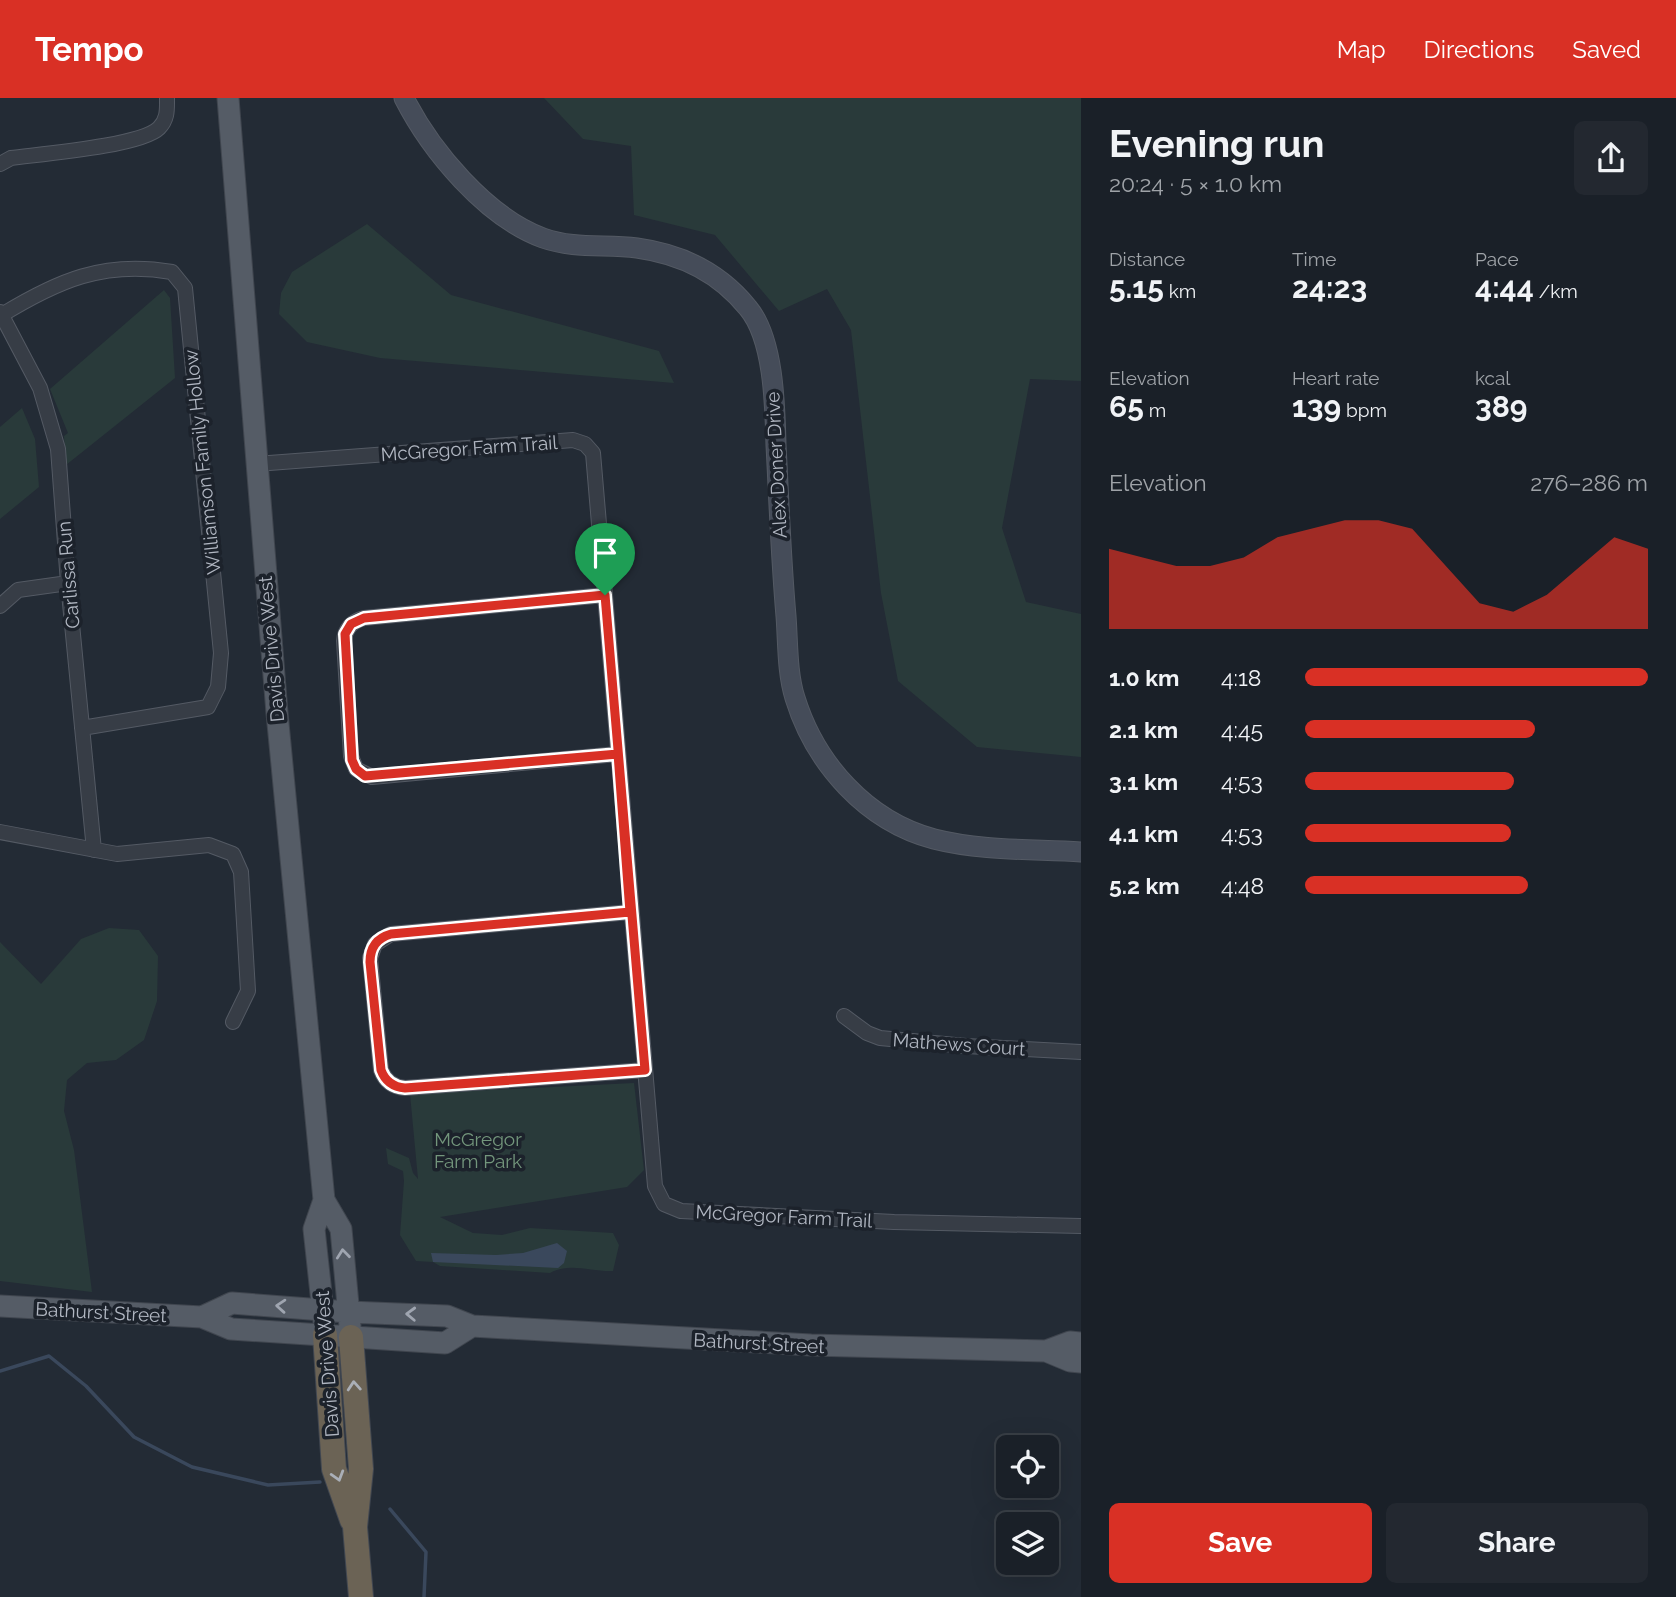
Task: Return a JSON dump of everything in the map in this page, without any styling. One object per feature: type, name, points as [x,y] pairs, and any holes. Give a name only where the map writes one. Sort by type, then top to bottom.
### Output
[{"type":"highway","name":"Davis Drive West","points":[[325,1335],[334,1469],[355,1527]]},
{"type":"highway","name":"Davis Drive West","points":[[351,1337],[361,1469],[355,1527],[360,1597]]},
{"type":"main road","name":"Davis Drive West","points":[[228,98],[276,713],[324,1200],[314,1229],[325,1335]]},
{"type":"main road","name":"Davis Drive West","points":[[324,1200],[341,1229],[351,1337]]},
{"type":"main road","name":"Bathurst Street","points":[[202,1317],[232,1303],[447,1316],[472,1326],[797,1345],[1046,1351],[1070,1361],[1081,1362]]},
{"type":"main road","name":"Bathurst Street","points":[[0,1306],[202,1317],[231,1329],[445,1343],[472,1326]]},
{"type":"main road","name":"Bathurst Street","points":[[1046,1351],[1070,1342],[1081,1343]]},
{"type":"street","points":[[0,164],[11,158],[132,140],[158,130],[167,116],[167,98]]},
{"type":"street","name":"Alex Doner Drive","points":[[404,98],[417,122],[447,163],[485,201],[517,224],[543,238],[580,246],[637,248],[691,260],[721,281],[750,309],[763,338],[775,405],[782,564],[794,696],[817,751],[831,772],[849,789],[903,828],[934,839],[971,845],[1081,852]]},
{"type":"street","name":"Williamson Family Hollow","points":[[1,315],[64,280],[123,268],[172,272],[185,288],[221,653],[218,687],[208,707],[82,728]]},
{"type":"street","name":"Carlissa Run","points":[[1,315],[40,388],[58,449],[94,850]]},
{"type":"street","name":"McGregor Farm Trail","points":[[256,464],[579,441],[589,448],[595,459],[630,912],[655,1186],[661,1201],[672,1209],[894,1222],[1081,1226]]},
{"type":"street","points":[[0,606],[18,590],[68,583]]},
{"type":"street","points":[[605,595],[357,620],[349,627],[344,641],[351,756],[356,769],[372,777],[618,754]]},
{"type":"street","points":[[0,832],[117,853],[209,845],[233,853],[241,872],[248,990],[233,1022]]},
{"type":"street","points":[[630,912],[391,934],[375,944],[370,962],[381,1070],[384,1077],[395,1086],[405,1088],[645,1070]]},
{"type":"street","name":"Mathews Court","points":[[844,1016],[867,1033],[880,1038],[1081,1052]]},
{"type":"green space","points":[[544,98],[1081,98],[1081,381],[1030,379],[1002,528],[1026,602],[1081,614],[1081,757],[977,747],[898,681],[881,593],[851,330],[827,289],[779,311],[715,235],[634,215],[631,146],[583,139]]},
{"type":"green space","points":[[367,224],[451,295],[659,351],[674,383],[380,358],[307,342],[279,314],[281,293],[292,272]]},
{"type":"green space","points":[[164,290],[170,298],[175,378],[66,465],[64,436],[68,433],[50,389]]},
{"type":"green space","points":[[22,408],[35,439],[39,487],[0,519],[0,427]]},
{"type":"green space","points":[[109,928],[139,930],[158,956],[157,1001],[144,1040],[116,1060],[87,1063],[67,1080],[64,1111],[74,1150],[92,1292],[0,1281],[0,942],[41,984],[81,939]]},
{"type":"green space","name":"McGregor Farm Park","points":[[634,1083],[644,1170],[627,1187],[440,1217],[473,1233],[502,1235],[530,1228],[613,1233],[619,1245],[613,1271],[565,1268],[550,1273],[440,1266],[433,1262],[416,1261],[400,1235],[403,1171],[388,1164],[386,1148],[409,1158],[413,1173],[418,1179],[410,1094]]},
{"type":"water","points":[[557,1243],[567,1251],[564,1263],[558,1268],[433,1262],[431,1253],[523,1253]]},
{"type":"waterway","points":[[0,1371],[49,1356],[86,1386],[134,1437],[192,1467],[268,1485],[320,1482]]},
{"type":"waterway","points":[[390,1509],[426,1552],[424,1597]]},
{"type":"route","points":[[605,595],[645,1070],[405,1088],[395,1086],[384,1077],[381,1070],[370,962],[370,954],[381,938],[391,934],[630,912],[618,754],[365,776],[352,763],[345,634],[351,624],[364,618],[605,595]]}]
